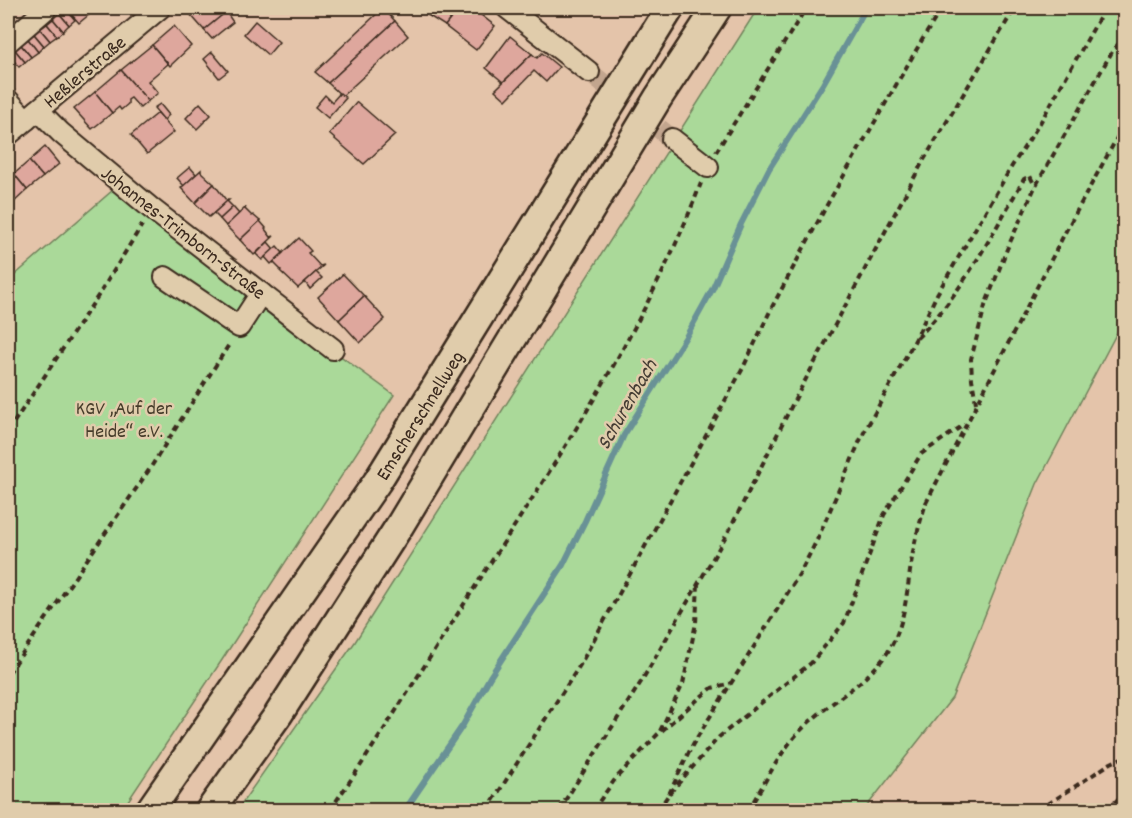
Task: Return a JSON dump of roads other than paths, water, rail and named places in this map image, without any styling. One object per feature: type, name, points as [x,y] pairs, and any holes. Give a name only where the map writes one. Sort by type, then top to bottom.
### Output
[{"type":"highway","name":"Emscherschnellweg","points":[[150,810],[377,482],[670,8]]},
{"type":"highway","name":"Emscherschnellweg","points":[[210,810],[278,715],[400,525],[658,98],[717,8]]},
{"type":"street","name":"Heßlerstraße","points":[[8,135],[160,8]]},
{"type":"street","points":[[507,8],[589,72]]},
{"type":"street","points":[[8,42],[45,10]]},
{"type":"street","name":"Johannes-Trimborn-Straße","points":[[8,100],[61,133],[152,209],[333,349]]},
{"type":"street","points":[[672,139],[708,167]]},
{"type":"street","points":[[165,277],[239,327],[261,293]]},
{"type":"waterway","name":"Schurenbach","points":[[405,810],[463,725],[490,677],[563,565],[624,435],[687,335],[713,288],[741,224],[769,169],[823,84],[866,8]]},
{"type":"tunnel","points":[[589,72],[672,139]]},
{"type":"park label","name":"KGV „Auf der Heide“ e.V.","points":[[124,418]]}]
